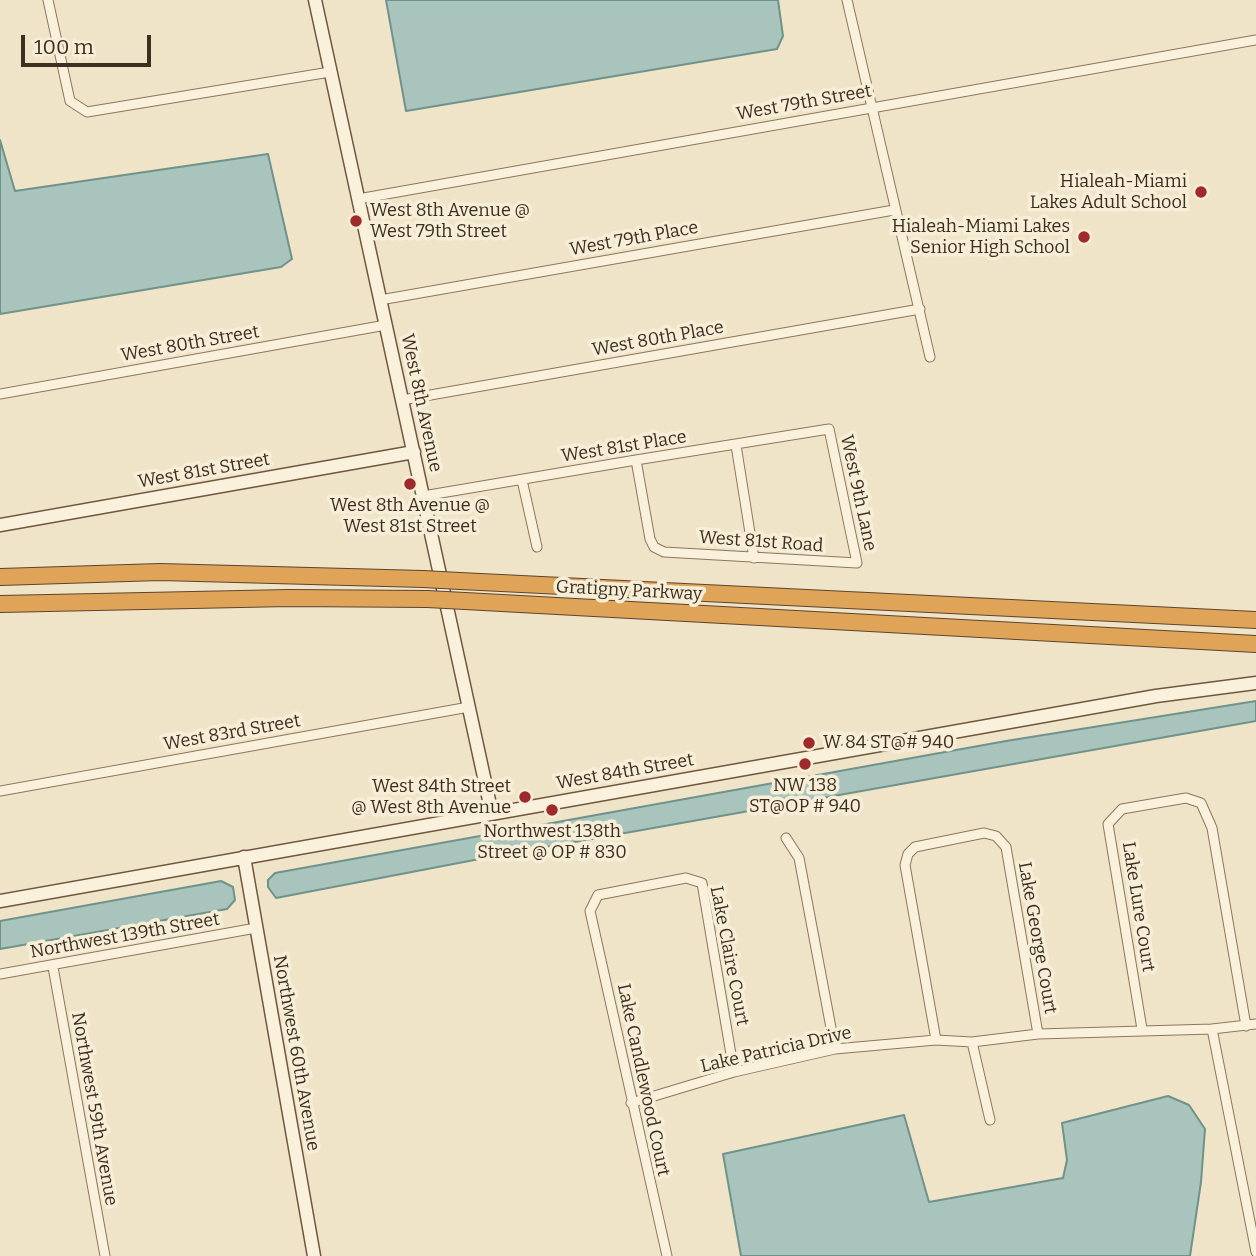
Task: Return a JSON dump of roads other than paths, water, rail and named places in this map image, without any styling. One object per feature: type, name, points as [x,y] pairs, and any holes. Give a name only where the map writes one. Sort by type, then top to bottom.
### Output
[{"type":"highway","name":"Gratigny Parkway","points":[[0,578],[160,572],[423,579],[1256,620]]},
{"type":"highway","name":"Gratigny Parkway","points":[[0,604],[66,601],[427,599],[1256,644]]},
{"type":"highway","points":[[0,612],[66,601]]},
{"type":"street","points":[[48,0],[70,101],[87,112],[330,72]]},
{"type":"street","name":"West 8th Avenue","points":[[315,0],[492,814]]},
{"type":"street","points":[[847,0],[930,357]]},
{"type":"street","name":"West 79th Street","points":[[358,199],[1256,40]]},
{"type":"street","name":"West 79th Place","points":[[380,300],[894,210]]},
{"type":"street","name":"West 80th Place","points":[[402,400],[920,309]]},
{"type":"street","name":"West 80th Street","points":[[0,394],[386,325]]},
{"type":"street","name":"West 81st Place","points":[[423,496],[829,429]]},
{"type":"street","name":"West 9th Lane","points":[[829,429],[857,563]]},
{"type":"street","points":[[736,445],[754,558]]},
{"type":"street","name":"West 81st Street","points":[[0,525],[414,452]]},
{"type":"street","name":"West 81st Road","points":[[636,460],[650,539],[654,547],[664,552],[857,563]]},
{"type":"street","points":[[522,480],[537,547]]},
{"type":"street","name":"West 84th Street","points":[[0,901],[1156,696],[1256,683]]},
{"type":"street","name":"West 83rd Street","points":[[0,791],[469,707]]},
{"type":"street","name":"Lake Lure Court","points":[[1142,1029],[1108,824],[1122,809],[1186,798],[1201,803],[1212,828],[1251,1025]]},
{"type":"street","name":"Lake George Court","points":[[936,1040],[905,865],[908,854],[915,847],[984,833],[996,836],[1006,847],[1038,1034]]},
{"type":"street","points":[[786,838],[799,858],[835,1049]]},
{"type":"street","name":"Northwest 60th Avenue","points":[[244,857],[314,1256]]},
{"type":"street","name":"Lake Claire Court","points":[[590,911],[598,895],[686,878],[702,883],[734,1072]]},
{"type":"street","name":"Lake Candlewood Court","points":[[590,911],[667,1256]]},
{"type":"street","name":"Northwest 139th Street","points":[[0,974],[52,967],[256,928]]},
{"type":"street","name":"Northwest 59th Avenue","points":[[52,967],[105,1256]]},
{"type":"street","name":"Lake Patricia Drive","points":[[631,1103],[734,1072],[835,1049],[936,1040],[972,1042],[1038,1034],[1212,1029],[1251,1025]]},
{"type":"street","points":[[1212,1029],[1256,1252]]},
{"type":"street","points":[[972,1042],[990,1121]]},
{"type":"water","points":[[386,0],[778,0],[783,36],[777,49],[406,111]]},
{"type":"water","points":[[0,140],[15,191],[268,154],[292,259],[281,267],[0,314]]},
{"type":"water","points":[[1256,701],[1256,721],[490,857],[276,898],[268,887],[268,880],[275,873],[1006,741]]},
{"type":"water","points":[[221,881],[233,887],[235,900],[227,909],[0,949],[0,921]]},
{"type":"water","points":[[1168,1096],[1189,1105],[1205,1129],[1201,1182],[1190,1256],[741,1256],[723,1154],[904,1115],[929,1202],[1063,1178],[1067,1160],[1062,1123]]},
{"type":"place","name":"Hialeah-Miami Lakes Adult School","points":[[1201,192]]},
{"type":"place","name":"West 8th Avenue @ West 79th Street","points":[[356,221]]},
{"type":"place","name":"Hialeah-Miami Lakes Senior High School","points":[[1084,237]]},
{"type":"place","name":"West 8th Avenue @ West 81st Street","points":[[410,484]]},
{"type":"place","name":"W 84 ST@# 940","points":[[809,743]]},
{"type":"place","name":"NW 138 ST@OP # 940","points":[[805,764]]},
{"type":"place","name":"West 84th Street @ West 8th Avenue","points":[[525,797]]},
{"type":"place","name":"Northwest 138th Street @ OP # 830","points":[[552,810]]}]
